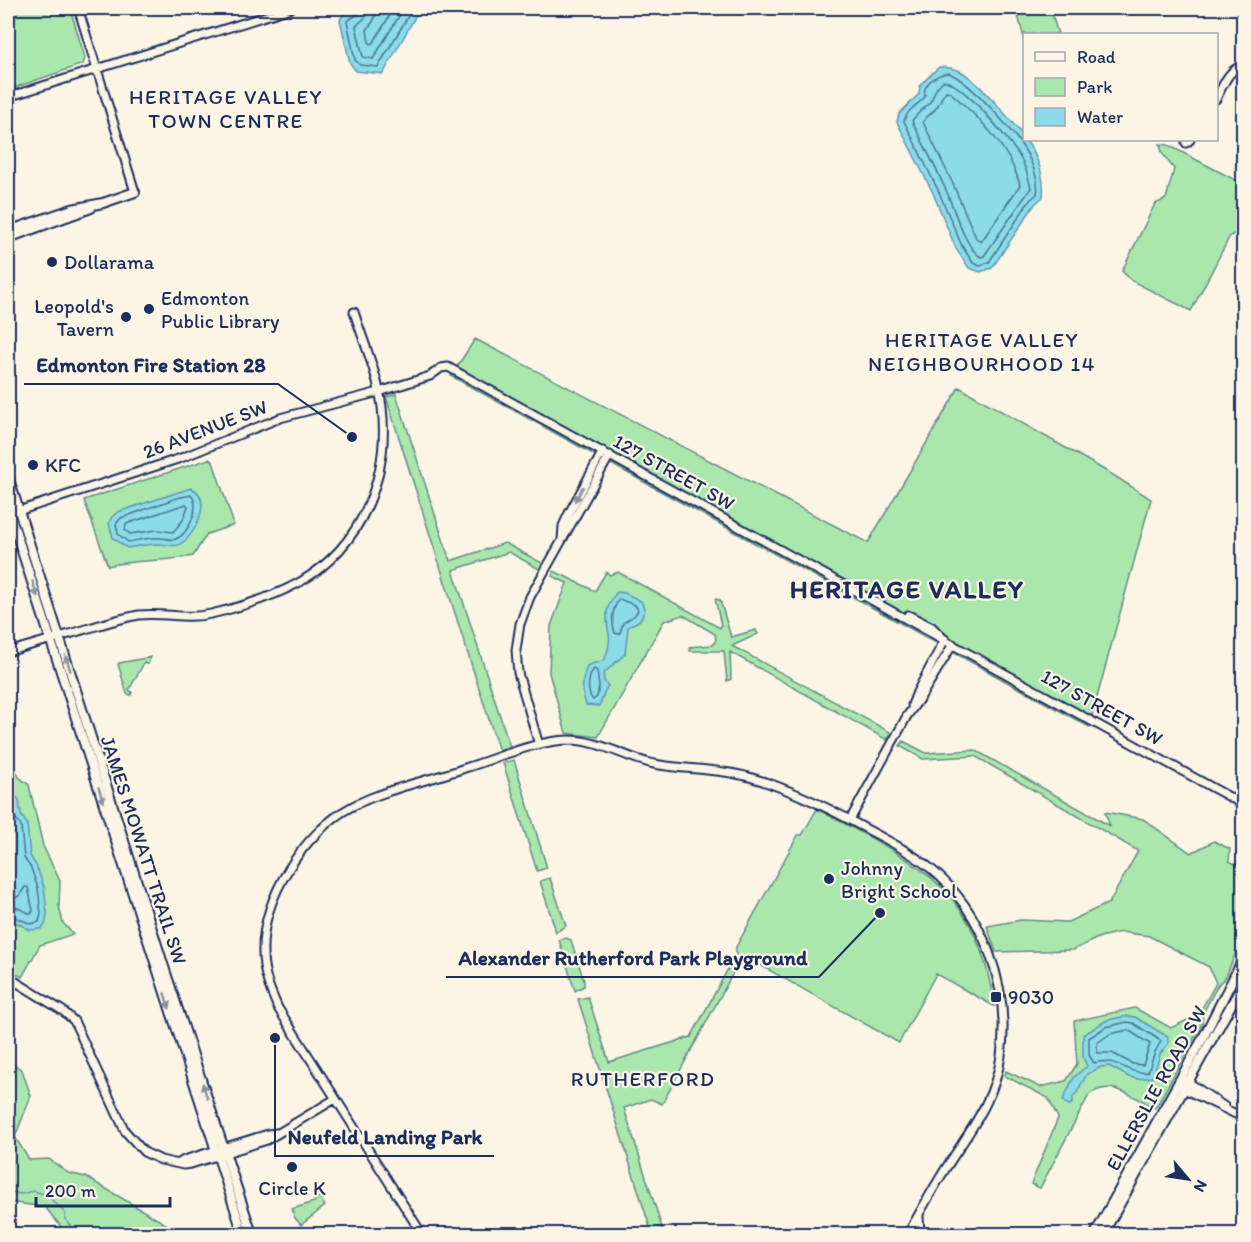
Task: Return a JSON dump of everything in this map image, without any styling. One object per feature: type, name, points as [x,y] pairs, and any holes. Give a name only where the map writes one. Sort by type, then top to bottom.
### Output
[{"type":"main road","points":[[8,238],[135,192]]},
{"type":"main road","points":[[8,231],[72,209],[103,203]]},
{"type":"main road","name":"JAMES MOWATT TRAIL SW","points":[[8,476],[34,557],[56,638],[221,1152],[243,1234]]},
{"type":"main road","points":[[8,511],[16,520],[26,546],[34,557]]},
{"type":"main road","name":"JAMES MOWATT TRAIL SW","points":[[8,511],[56,638]]},
{"type":"main road","name":"ELLERSLIE ROAD SW","points":[[1103,1234],[1183,1083],[1244,957]]},
{"type":"main road","name":"ELLERSLIE ROAD SW","points":[[1095,1234],[1244,982]]},
{"type":"main road","name":"JAMES MOWATT TRAIL SW","points":[[221,1152],[252,1234]]},
{"type":"street","points":[[78,8],[135,192]]},
{"type":"street","points":[[8,97],[291,8]]},
{"type":"street","points":[[1218,96],[1234,69],[1239,66],[1244,67]]},
{"type":"street","points":[[8,652],[140,615],[186,617],[210,614],[289,588],[317,571],[331,559],[349,539],[363,518],[374,493],[383,443],[379,392],[354,312]]},
{"type":"street","name":"26 AVENUE SW","points":[[8,511],[20,511],[181,458],[280,418],[379,392],[430,376],[441,368],[448,368]]},
{"type":"street","name":"127 STREET SW","points":[[448,368],[607,453],[883,608],[896,610],[932,627],[953,644],[1244,805]]},
{"type":"street","points":[[539,745],[519,678],[517,642],[520,624],[526,605],[562,540],[563,526],[568,515],[607,453]]},
{"type":"street","points":[[850,820],[909,712],[945,639]]},
{"type":"street","points":[[909,712],[953,644]]},
{"type":"street","points":[[422,1234],[281,1013],[270,990],[264,969],[263,945],[266,921],[292,864],[310,840],[326,824],[343,812],[361,802],[539,745],[568,740],[586,741],[652,763],[744,775],[801,795],[850,820],[929,867],[951,888],[980,930],[990,954],[997,982],[1003,1035],[1000,1061],[994,1085],[978,1122],[946,1168],[908,1234]]},
{"type":"street","points":[[8,977],[63,1011],[74,1021],[124,1128],[135,1144],[155,1158],[179,1163],[221,1152],[268,1134],[280,1133],[335,1099]]},
{"type":"street","points":[[1183,1083],[1244,1118]]},
{"type":"street","points":[[920,1212],[918,1224],[920,1234]]},
{"type":"green space","points":[[8,8],[70,8],[85,58],[83,64],[8,90]]},
{"type":"green space","points":[[1016,8],[1050,8],[1058,33],[1023,34]]},
{"type":"green space","points":[[1160,144],[1168,145],[1243,184],[1243,235],[1238,232],[1230,236],[1191,311],[1132,281],[1122,271],[1155,204],[1166,199],[1174,169],[1162,153]]},
{"type":"green space","points":[[475,339],[868,543],[959,387],[1151,499],[1089,727],[451,376]]},
{"type":"green space","points":[[396,394],[450,561],[505,543],[542,563],[539,569],[509,552],[453,570],[510,747],[499,751],[386,397]]},
{"type":"green space","points":[[209,459],[213,462],[234,525],[207,534],[193,556],[108,566],[84,500]]},
{"type":"green space","points":[[554,571],[595,591],[606,572],[610,575],[618,572],[720,628],[715,599],[720,600],[731,637],[756,630],[758,634],[732,646],[890,732],[887,740],[730,652],[731,679],[727,681],[724,651],[690,651],[689,647],[713,645],[716,639],[715,634],[683,615],[664,621],[598,737],[566,733],[549,673],[551,626],[567,583],[552,576]]},
{"type":"green space","points":[[151,657],[148,664],[144,663],[129,690],[132,692],[131,695],[127,694],[118,664]]},
{"type":"green space","points":[[8,738],[11,760],[19,777],[29,785],[43,846],[60,881],[59,906],[63,923],[73,934],[40,945],[22,977],[8,969]]},
{"type":"green space","points":[[903,741],[926,753],[975,750],[1110,826],[1105,812],[1143,819],[1191,853],[1214,841],[1230,849],[1229,861],[1243,868],[1243,936],[1226,976],[1218,985],[1203,1013],[1202,1024],[1159,1102],[1155,1108],[1122,1091],[1105,1088],[1089,1095],[1040,1188],[1031,1184],[1058,1118],[1048,1098],[1005,1076],[1006,1071],[1040,1087],[1066,1081],[1077,1064],[1074,1021],[1135,1008],[1171,1028],[1198,1015],[1216,983],[1209,967],[1149,936],[1121,932],[1100,937],[1073,950],[996,952],[987,926],[1021,920],[1068,922],[1109,903],[1138,851],[975,756],[923,759],[900,746]]},
{"type":"green space","points":[[514,760],[547,868],[537,871],[503,763]]},
{"type":"green space","points":[[817,809],[911,863],[936,882],[957,905],[973,932],[986,965],[994,1006],[936,974],[899,1043],[746,957],[740,960],[662,1104],[651,1099],[624,1108],[664,1234],[652,1234],[578,999],[588,997],[609,1062],[691,1037],[736,954],[736,947],[798,835],[802,835]]},
{"type":"green space","points":[[550,878],[566,926],[556,932],[540,881]]},
{"type":"green space","points":[[566,938],[571,940],[584,981],[584,986],[575,991],[559,940]]},
{"type":"green space","points":[[8,1060],[22,1070],[31,1096],[15,1137],[29,1160],[49,1159],[68,1173],[86,1177],[169,1226],[175,1234],[67,1234],[45,1207],[8,1202]]},
{"type":"green space","points":[[319,1196],[325,1206],[301,1225],[292,1209],[314,1202]]},
{"type":"water","points":[[359,8],[420,8],[383,74],[356,71],[350,63],[340,20],[343,15]]},
{"type":"water","points":[[939,67],[962,72],[1015,126],[1037,160],[1043,183],[1043,197],[1035,204],[992,268],[980,272],[969,268],[956,249],[933,193],[897,122],[899,114],[919,94],[920,85]]},
{"type":"water","points":[[191,488],[198,493],[202,506],[197,523],[183,542],[175,546],[155,544],[127,548],[113,538],[109,523],[118,512]]},
{"type":"water","points":[[617,592],[625,593],[641,601],[645,611],[640,620],[628,627],[625,654],[603,674],[608,686],[599,706],[586,705],[583,690],[585,671],[587,666],[605,659],[610,641],[607,613]]},
{"type":"water","points":[[8,786],[19,800],[21,815],[27,824],[30,856],[44,887],[47,914],[45,925],[41,929],[30,930],[8,918],[8,892],[12,883],[13,861],[8,849]]},
{"type":"water","points":[[1135,1017],[1168,1037],[1168,1044],[1160,1054],[1153,1077],[1138,1079],[1129,1077],[1109,1066],[1101,1067],[1087,1074],[1070,1105],[1065,1103],[1063,1100],[1074,1077],[1087,1066],[1083,1057],[1083,1035],[1107,1020]]},
{"type":"waterway","points":[[8,1192],[21,1194],[34,1191],[47,1195],[65,1213],[65,1219],[73,1228],[90,1234]]},
{"type":"place","name":"Dollarama","points":[[52,262]]},
{"type":"place","name":"Edmonton Public Library","points":[[149,309]]},
{"type":"place","name":"Leopold's Tavern","points":[[126,317]]},
{"type":"place","name":"Edmonton Fire Station 28","points":[[352,437]]},
{"type":"place","name":"KFC","points":[[33,465]]},
{"type":"place","name":"Johnny Bright School","points":[[829,879]]},
{"type":"place","name":"Alexander Rutherford Park Playground","points":[[880,913]]},
{"type":"place","name":"9030","points":[[996,997]]},
{"type":"place","name":"Neufeld Landing Park","points":[[275,1038]]},
{"type":"place","name":"Circle K","points":[[292,1167]]},
{"type":"district","name":"HERITAGE VALLEY TOWN CENTRE","points":[[226,108]]},
{"type":"district","name":"HERITAGE VALLEY NEIGHBOURHOOD 14","points":[[982,351]]},
{"type":"district","name":"HERITAGE VALLEY","points":[[907,589]]},
{"type":"district","name":"RUTHERFORD","points":[[643,1078]]}]
